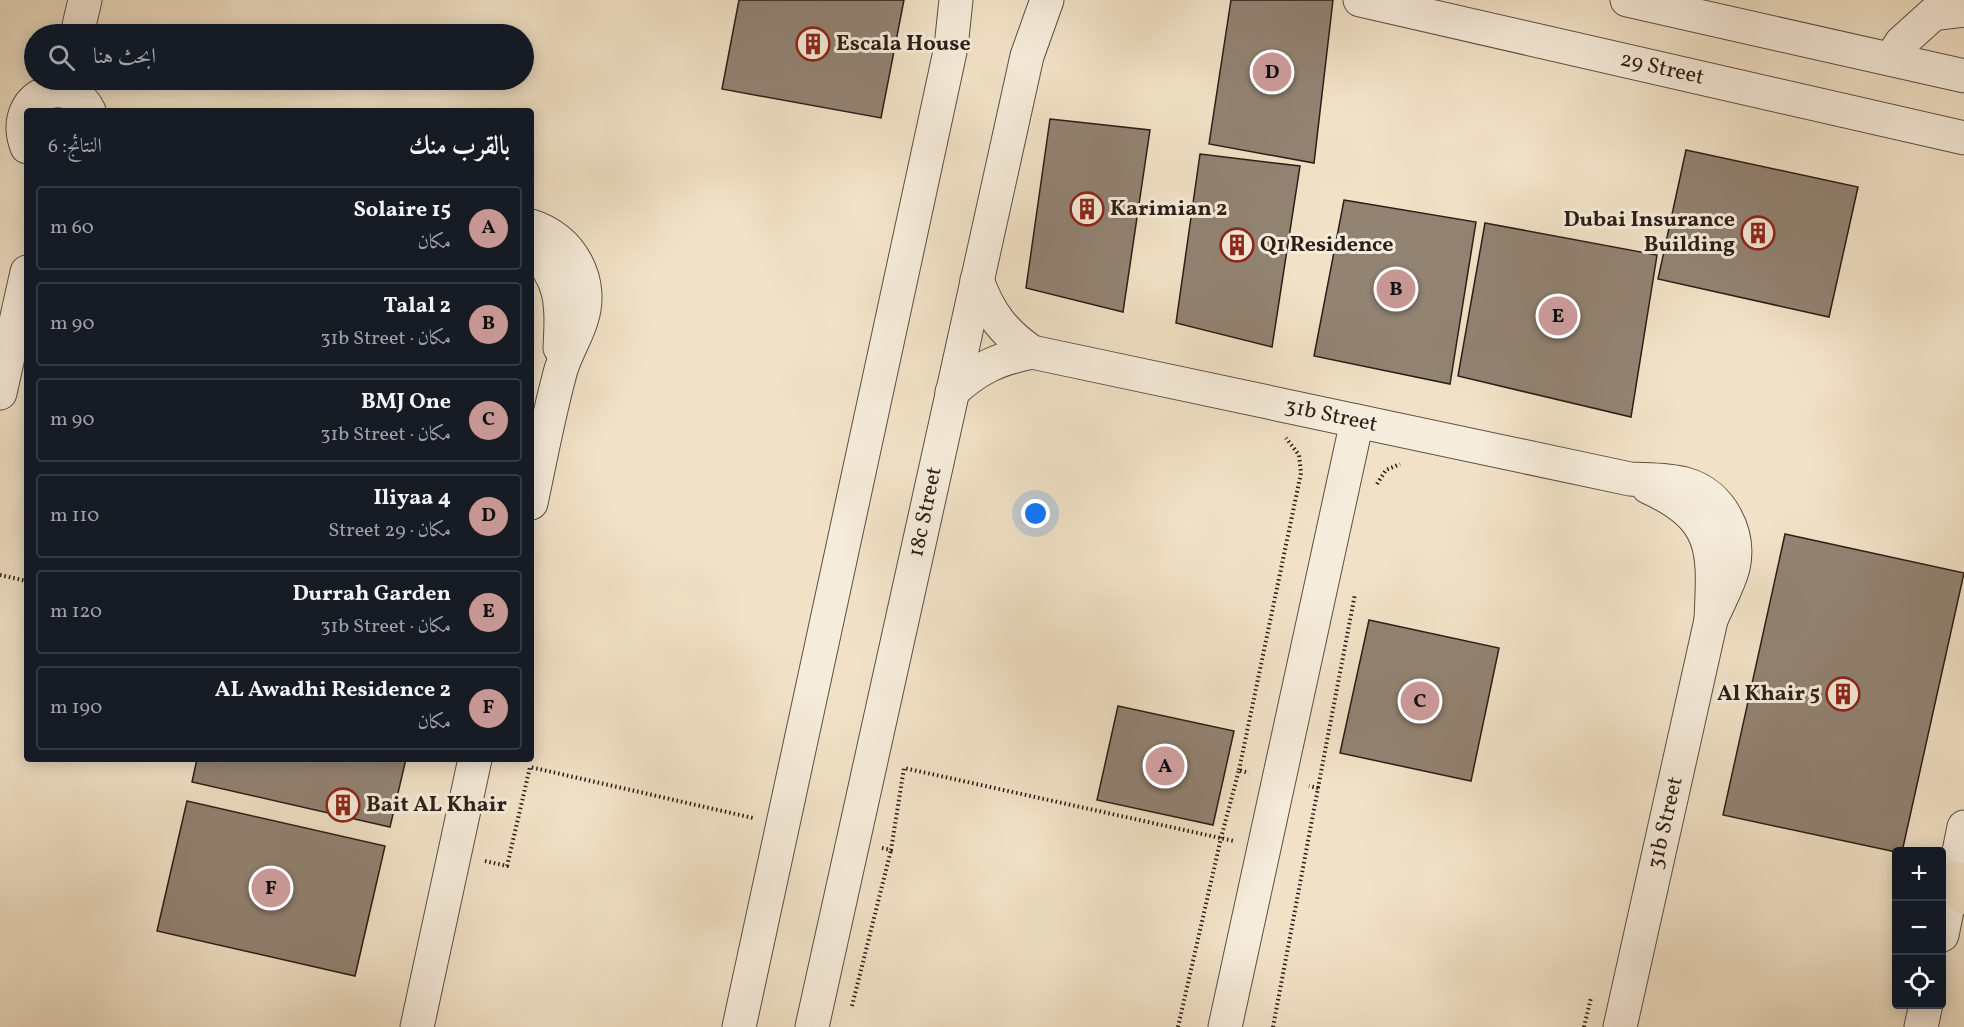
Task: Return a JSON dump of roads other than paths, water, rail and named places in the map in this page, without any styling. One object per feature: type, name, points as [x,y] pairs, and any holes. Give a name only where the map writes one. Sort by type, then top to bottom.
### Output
[{"type":"street","points":[[80,24],[86,0]]},
{"type":"street","points":[[739,1027],[949,58],[956,0]]},
{"type":"street","name":"18c Street","points":[[812,1027],[1027,56],[1047,0]]},
{"type":"street","name":"29 Street","points":[[1360,0],[1964,138]]},
{"type":"street","points":[[1627,0],[1964,75]]},
{"type":"street","points":[[1891,59],[1901,43],[1933,14],[1964,10]]},
{"type":"street","points":[[0,106],[73,99]]},
{"type":"street","points":[[27,108],[73,99]]},
{"type":"street","points":[[18,139],[22,131],[24,114]]},
{"type":"street","points":[[534,227],[560,241],[578,264],[583,278],[585,292],[581,321],[559,374]]},
{"type":"street","points":[[534,252],[550,271],[560,295],[562,321],[559,374],[534,489]]},
{"type":"street","name":"31b Street","points":[[976,280],[985,302],[997,321],[1013,339],[1032,352]]},
{"type":"street","points":[[0,393],[24,285]]},
{"type":"street","name":"31b Street","points":[[952,392],[969,376],[988,364],[1010,356],[1032,352],[1630,479],[1688,485],[1713,500],[1723,511],[1734,539],[1735,554],[1732,569],[1711,620],[1620,1027]]},
{"type":"street","points":[[1225,1027],[1357,421]]},
{"type":"street","points":[[417,1027],[474,762]]},
{"type":"street","points":[[1946,922],[1959,888],[1964,827]]},
{"type":"street","points":[[1921,1027],[1925,1009]]},
{"type":"place","name":"Escala House","points":[[813,44]]},
{"type":"place","name":"Iliyaa 4","points":[[1272,72]]},
{"type":"place","name":"Karimian 2","points":[[1087,209]]},
{"type":"place","name":"Dubai Insurance Building","points":[[1758,233]]},
{"type":"place","name":"Q1 Residence","points":[[1237,245]]},
{"type":"place","name":"Talal 2","points":[[1396,289]]},
{"type":"place","name":"Durrah Garden","points":[[1558,316]]},
{"type":"place","name":"Al Khair 5","points":[[1843,694]]},
{"type":"place","name":"BMJ One","points":[[1420,701]]},
{"type":"place","name":"Solaire 15","points":[[1165,766]]},
{"type":"place","name":"Bait AL Khair","points":[[343,805]]},
{"type":"place","name":"AL Awadhi Residence 2","points":[[271,888]]}]
